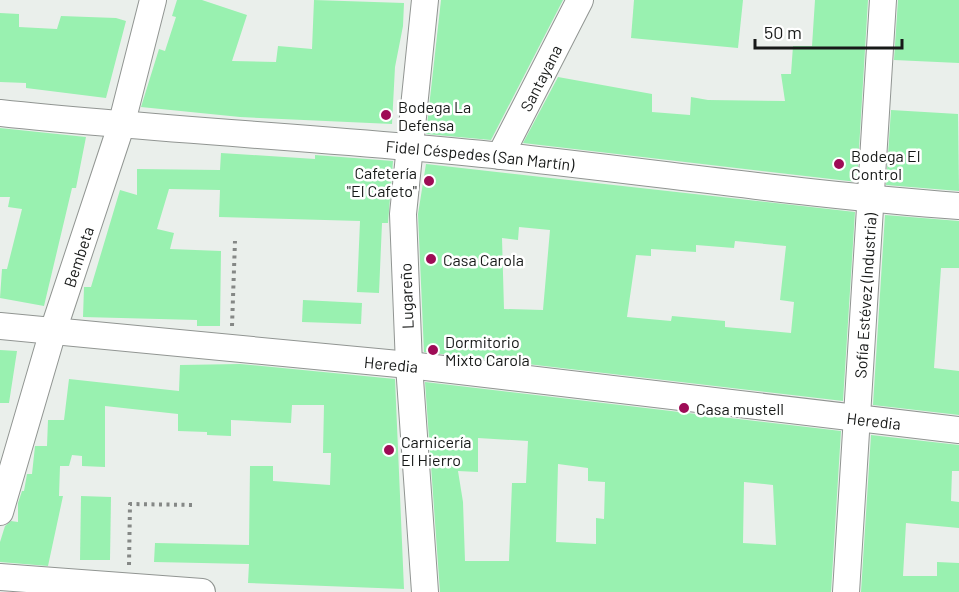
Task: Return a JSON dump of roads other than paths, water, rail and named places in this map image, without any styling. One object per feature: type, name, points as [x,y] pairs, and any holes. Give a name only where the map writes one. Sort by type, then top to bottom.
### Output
[{"type":"street","name":"Bembeta","points":[[0,512],[54,330],[121,126],[153,0]]},
{"type":"street","name":"Lugareño","points":[[425,0],[403,214],[409,364],[425,592]]},
{"type":"street","name":"Santayana","points":[[500,156],[580,0]]},
{"type":"street","name":"Sofía Estévez (Industria)","points":[[846,592],[855,417],[872,200],[883,0]]},
{"type":"street","name":"Fidel Céspedes (San Martín)","points":[[0,113],[121,126],[500,156],[872,200],[959,206]]},
{"type":"street","name":"Heredia","points":[[0,326],[409,364],[959,430]]},
{"type":"street","points":[[0,577],[202,592]]},
{"type":"place","name":"Bodega La Defensa","points":[[386,115]]},
{"type":"place","name":"Bodega El Control","points":[[839,164]]},
{"type":"place","name":"Cafetería \"El Cafeto\"","points":[[429,181]]},
{"type":"place","name":"Casa Carola","points":[[431,259]]},
{"type":"place","name":"Dormitorio Mixto Carola","points":[[433,350]]},
{"type":"place","name":"Casa mustell","points":[[684,408]]},
{"type":"place","name":"Carnicería El Hierro","points":[[389,450]]}]
